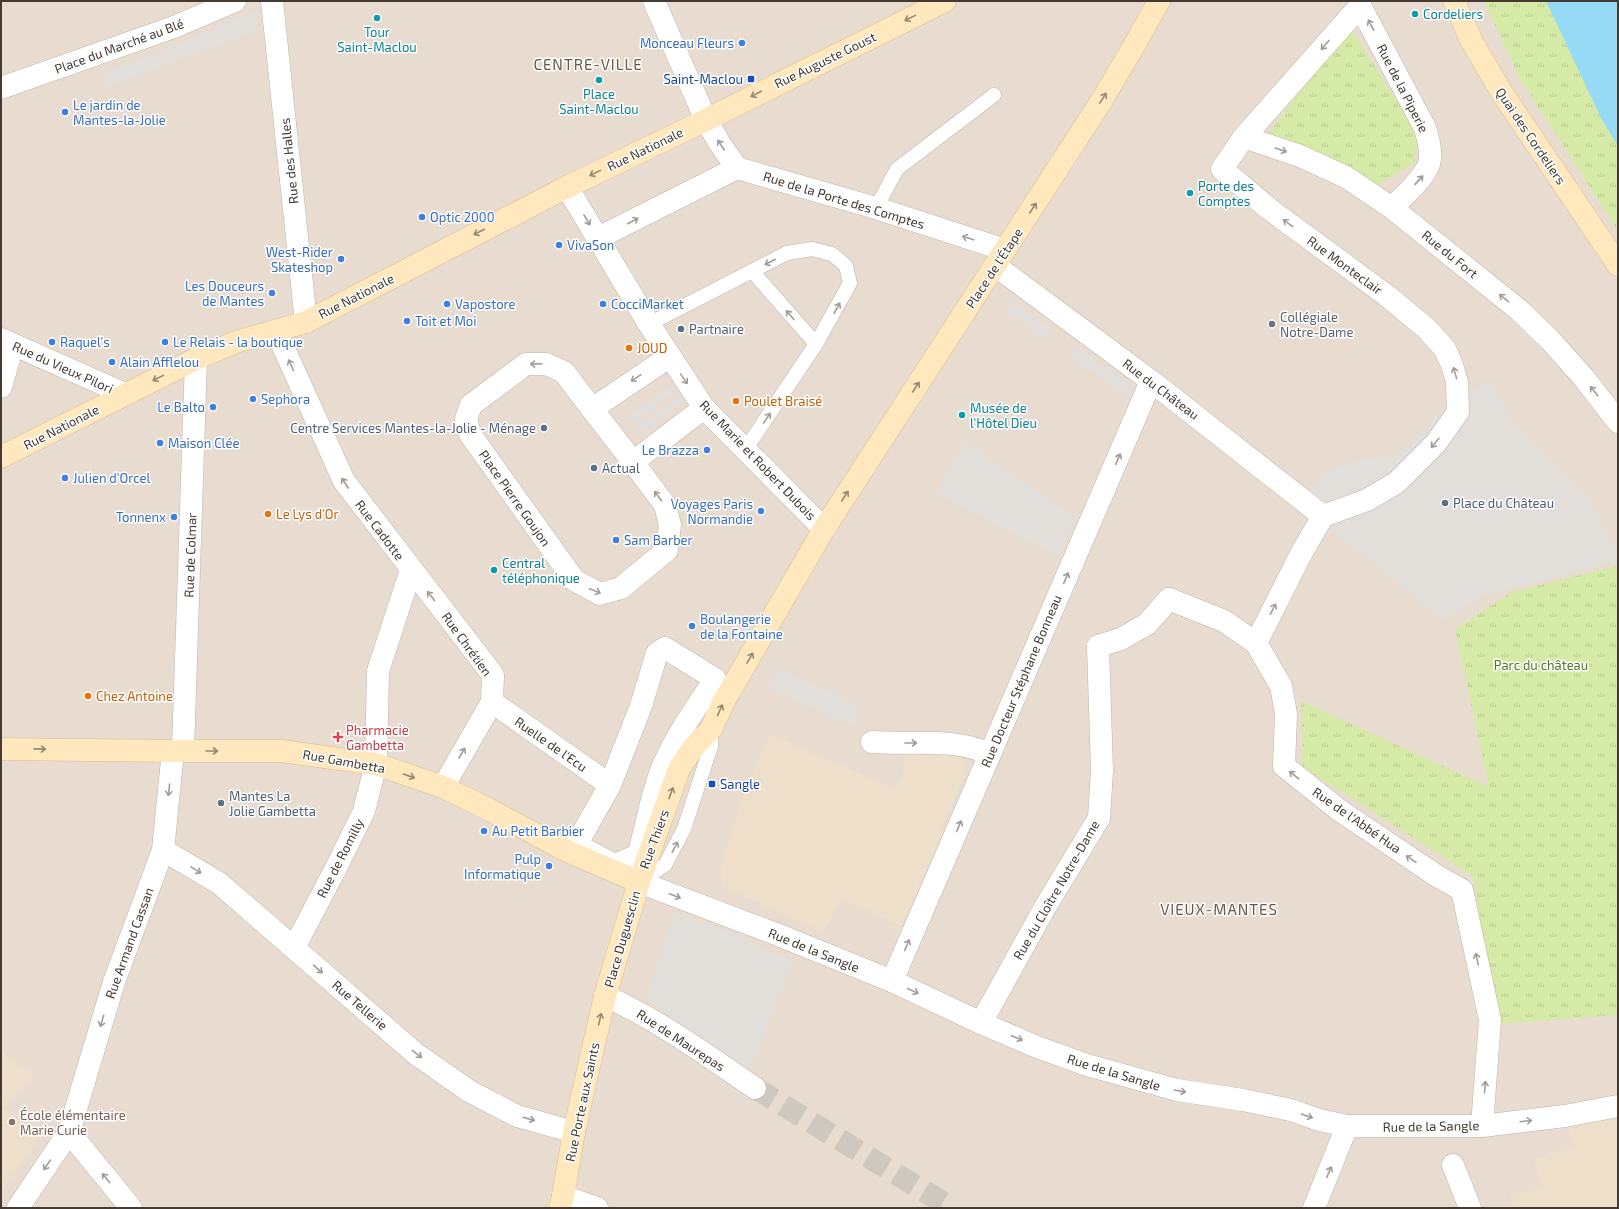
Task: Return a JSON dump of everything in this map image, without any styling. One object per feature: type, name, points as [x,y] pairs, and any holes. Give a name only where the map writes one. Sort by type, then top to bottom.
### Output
[{"type":"main road","name":"Rue Auguste Goust","points":[[706,120],[945,1]]},
{"type":"main road","name":"Place de l'Étape","points":[[824,529],[1102,100],[1144,29],[1146,1]]},
{"type":"main road","points":[[1144,29],[1159,1]]},
{"type":"main road","name":"Quai des Cordeliers","points":[[1454,1],[1472,42],[1502,93],[1618,265]]},
{"type":"main road","name":"Rue Nationale","points":[[1,457],[196,359],[236,342],[306,322],[567,186],[706,120]]},
{"type":"main road","name":"Rue Thiers","points":[[639,882],[679,769],[693,748],[711,729],[724,701],[824,529]]},
{"type":"main road","name":"Rue Gambetta","points":[[1,748],[281,751],[376,764],[443,787],[567,851],[639,882]]},
{"type":"main road","name":"Place Duguesclin","points":[[605,996],[639,882]]},
{"type":"main road","name":"Rue Porte aux Saints","points":[[561,1202],[574,1132],[605,996]]},
{"type":"street","name":"Place du Marché au Blé","points":[[1,88],[174,27],[235,1]]},
{"type":"street","name":"Rue des Halles","points":[[272,1],[306,322]]},
{"type":"street","points":[[598,238],[737,168],[720,144],[706,120],[654,1]]},
{"type":"street","points":[[1244,137],[1360,3]]},
{"type":"street","name":"Rue de la Piperie","points":[[1360,3],[1425,128],[1430,146],[1430,160],[1425,173],[1392,208]]},
{"type":"street","name":"Rue du Fort","points":[[1244,137],[1300,156],[1346,177],[1392,208],[1524,315],[1551,341],[1584,378],[1618,422]]},
{"type":"street","name":"Rue Monteclair","points":[[1244,137],[1222,168],[1268,208],[1386,295],[1426,328],[1445,349],[1457,382],[1458,412],[1436,443],[1396,483],[1367,500],[1323,516]]},
{"type":"street","name":"Rue de la Porte des Comptes","points":[[737,168],[876,208],[1000,258]]},
{"type":"street","name":"Rue Marie et Robert Dubois","points":[[567,186],[669,357],[704,408],[824,529]]},
{"type":"street","name":"Rue du Château","points":[[1000,258],[1151,381],[1323,516]]},
{"type":"street","name":"Rue Cadotte","points":[[276,331],[344,481],[411,570],[378,671],[376,764]]},
{"type":"street","points":[[1,387],[7,342]]},
{"type":"street","name":"Rue du Vieux Pilori","points":[[7,342],[125,394]]},
{"type":"street","points":[[592,408],[669,357]]},
{"type":"street","name":"Rue de Colmar","points":[[178,751],[196,359]]},
{"type":"street","name":"Place Pierre Goujon","points":[[526,364],[546,364],[564,372],[633,462],[665,505],[670,525],[667,550],[621,588],[600,594],[574,580],[470,434],[466,419],[471,404],[526,364]]},
{"type":"street","name":"Rue Docteur Stéphane Bonneau","points":[[892,981],[1151,381]]},
{"type":"street","points":[[633,462],[704,408]]},
{"type":"street","points":[[1256,644],[1302,552],[1323,516]]},
{"type":"street","name":"Rue Chrétien","points":[[411,570],[493,675],[492,702],[443,787]]},
{"type":"street","name":"Rue du Cloître Notre-Dame","points":[[981,1023],[1044,909],[1099,818],[1102,771],[1098,646],[1121,639],[1147,624],[1168,599],[1224,621],[1256,644]]},
{"type":"street","name":"Rue de l'Abbé Hua","points":[[1256,644],[1281,686],[1286,714],[1284,766],[1339,810],[1437,876],[1462,890],[1490,1020],[1482,1126]]},
{"type":"street","points":[[665,648],[715,679],[681,732],[663,766],[652,799],[646,830],[638,855],[615,865],[576,845],[610,785],[641,706],[657,653],[665,648]]},
{"type":"street","name":"Ruelle de l'Ecu","points":[[492,702],[610,785]]},
{"type":"street","points":[[872,742],[945,743],[977,748],[990,754]]},
{"type":"street","name":"Rue Armand Cassan","points":[[18,1208],[69,1132],[114,982],[163,850],[178,751]]},
{"type":"street","name":"Rue de Romilly","points":[[294,948],[338,866],[364,811],[376,764]]},
{"type":"street","name":"Rue Tellerie","points":[[163,850],[219,883],[416,1054],[469,1091],[517,1116],[574,1132]]},
{"type":"street","name":"Rue de la Sangle","points":[[639,882],[776,934],[892,981],[981,1023],[1037,1047],[1138,1080],[1177,1090],[1243,1100],[1277,1107],[1319,1120],[1347,1126],[1482,1126],[1565,1116],[1618,1106]]},
{"type":"street","name":"Rue de Maurepas","points":[[605,996],[633,1008],[681,1038],[755,1088]]},
{"type":"street","points":[[1314,1208],[1347,1126]]},
{"type":"street","points":[[69,1132],[131,1208]]},
{"type":"street","points":[[1453,1165],[1470,1208]]},
{"type":"street","points":[[561,1202],[597,1208]]},
{"type":"lane","points":[[876,208],[897,169],[994,95]]},
{"type":"lane","points":[[649,324],[787,254],[812,249],[832,254],[846,266],[850,283],[816,344],[745,450]]},
{"type":"lane","points":[[752,271],[816,344]]},
{"type":"shaded area","points":[[1,1],[1546,1],[1618,149],[1618,1208],[1,1208]]},
{"type":"shaded area","points":[[258,10],[255,32],[105,87],[108,72]]},
{"type":"shaded area","points":[[1013,302],[1053,330],[1046,340],[1006,313]]},
{"type":"shaded area","points":[[1076,346],[1134,387],[1129,399],[1069,356]]},
{"type":"shaded area","name":"Place du Château","points":[[1489,379],[1515,425],[1588,497],[1618,556],[1618,560],[1482,596],[1443,621],[1361,552],[1294,509],[1326,473],[1354,461],[1395,455],[1423,431],[1440,411]]},
{"type":"shaded area","points":[[672,385],[676,391],[631,424],[626,418]]},
{"type":"shaded area","points":[[680,396],[684,402],[639,435],[635,430]]},
{"type":"shaded area","points":[[964,440],[1075,518],[1058,556],[937,494]]},
{"type":"shaded area","points":[[775,667],[856,703],[858,727],[767,688]]},
{"type":"shaded area","points":[[770,734],[895,789],[903,772],[905,750],[960,754],[966,765],[965,774],[940,830],[943,831],[901,926],[840,899],[824,933],[721,886],[721,865],[743,796]]},
{"type":"shaded area","points":[[675,911],[793,960],[749,1071],[646,999]]},
{"type":"shaded area","name":"École élémentaire Marie Curie","points":[[1,1050],[34,1075],[3,1108],[41,1137],[1,1192]]},
{"type":"shaded area","points":[[1618,1119],[1618,1208],[1514,1208],[1510,1195],[1540,1188],[1534,1158],[1550,1156],[1550,1152],[1573,1149],[1568,1128]]},
{"type":"green space","points":[[1484,1],[1563,1],[1618,110],[1618,231],[1521,80]]},
{"type":"green space","points":[[1349,25],[1419,137],[1414,164],[1376,185],[1269,133]]},
{"type":"green space","name":"Parc du château","points":[[1617,566],[1618,1015],[1497,1024],[1473,876],[1303,767],[1301,701],[1489,787],[1455,629],[1512,592]]},
{"type":"water","points":[[1546,1],[1618,1],[1618,146],[1601,118]]},
{"type":"tunnel","points":[[755,1088],[952,1208]]},
{"type":"place","name":"Cordeliers","points":[[1415,14]]},
{"type":"place","name":"Tour Saint-Maclou","points":[[377,18]]},
{"type":"place","name":"Monceau Fleurs","points":[[742,43]]},
{"type":"place","name":"Saint-Maclou","points":[[751,79]]},
{"type":"place","name":"Place Saint-Maclou","points":[[599,80]]},
{"type":"place","name":"Le jardin de Mantes-la-Jolie","points":[[65,112]]},
{"type":"place","name":"Porte des Comptes","points":[[1190,193]]},
{"type":"place","name":"Optic 2000","points":[[422,217]]},
{"type":"place","name":"VivaSon","points":[[559,245]]},
{"type":"place","name":"West-Rider Skateshop","points":[[341,259]]},
{"type":"place","name":"Les Douceurs de Mantes","points":[[272,293]]},
{"type":"place","name":"Vapostore","points":[[447,304]]},
{"type":"place","name":"CocciMarket","points":[[603,304]]},
{"type":"place","name":"Toit et Moi","points":[[407,321]]},
{"type":"place","name":"Collégiale Notre-Dame","points":[[1272,324]]},
{"type":"place","name":"Partnaire","points":[[681,329]]},
{"type":"place","name":"Raquel's","points":[[52,342]]},
{"type":"place","name":"Le Relais - la boutique","points":[[165,342]]},
{"type":"place","name":"JOUD","points":[[629,348]]},
{"type":"place","name":"Alain Afflelou","points":[[112,362]]},
{"type":"place","name":"Sephora","points":[[253,399]]},
{"type":"place","name":"Poulet Braisé","points":[[736,401]]},
{"type":"place","name":"Le Balto","points":[[213,407]]},
{"type":"place","name":"Musée de l'Hôtel Dieu","points":[[962,415]]},
{"type":"place","name":"Centre Services Mantes-la-Jolie - Ménage","points":[[544,428]]},
{"type":"place","name":"Maison Clée","points":[[160,443]]},
{"type":"place","name":"Le Brazza","points":[[707,450]]},
{"type":"place","name":"Actual","points":[[594,468]]},
{"type":"place","name":"Julien d'Orcel","points":[[65,478]]},
{"type":"place","name":"Place du Château","points":[[1445,503]]},
{"type":"place","name":"Voyages Paris Normandie","points":[[761,511]]},
{"type":"place","name":"Le Lys d'Or","points":[[268,514]]},
{"type":"place","name":"Tonnenx","points":[[174,517]]},
{"type":"place","name":"Sam Barber","points":[[616,540]]},
{"type":"place","name":"Central téléphonique","points":[[494,570]]},
{"type":"place","name":"Boulangerie de la Fontaine","points":[[692,626]]},
{"type":"place","name":"Chez Antoine","points":[[88,696]]},
{"type":"place","name":"Pharmacie Gambetta","points":[[338,737]]},
{"type":"place","name":"Sangle","points":[[712,784]]},
{"type":"place","name":"Mantes La Jolie Gambetta","points":[[221,803]]},
{"type":"place","name":"Au Petit Barbier","points":[[484,831]]},
{"type":"place","name":"Pulp Informatique","points":[[549,866]]},
{"type":"place","name":"École élémentaire Marie Curie","points":[[12,1122]]},
{"type":"district","name":"CENTRE-VILLE","points":[[588,65]]},
{"type":"district","name":"VIEUX-MANTES","points":[[1219,910]]}]
